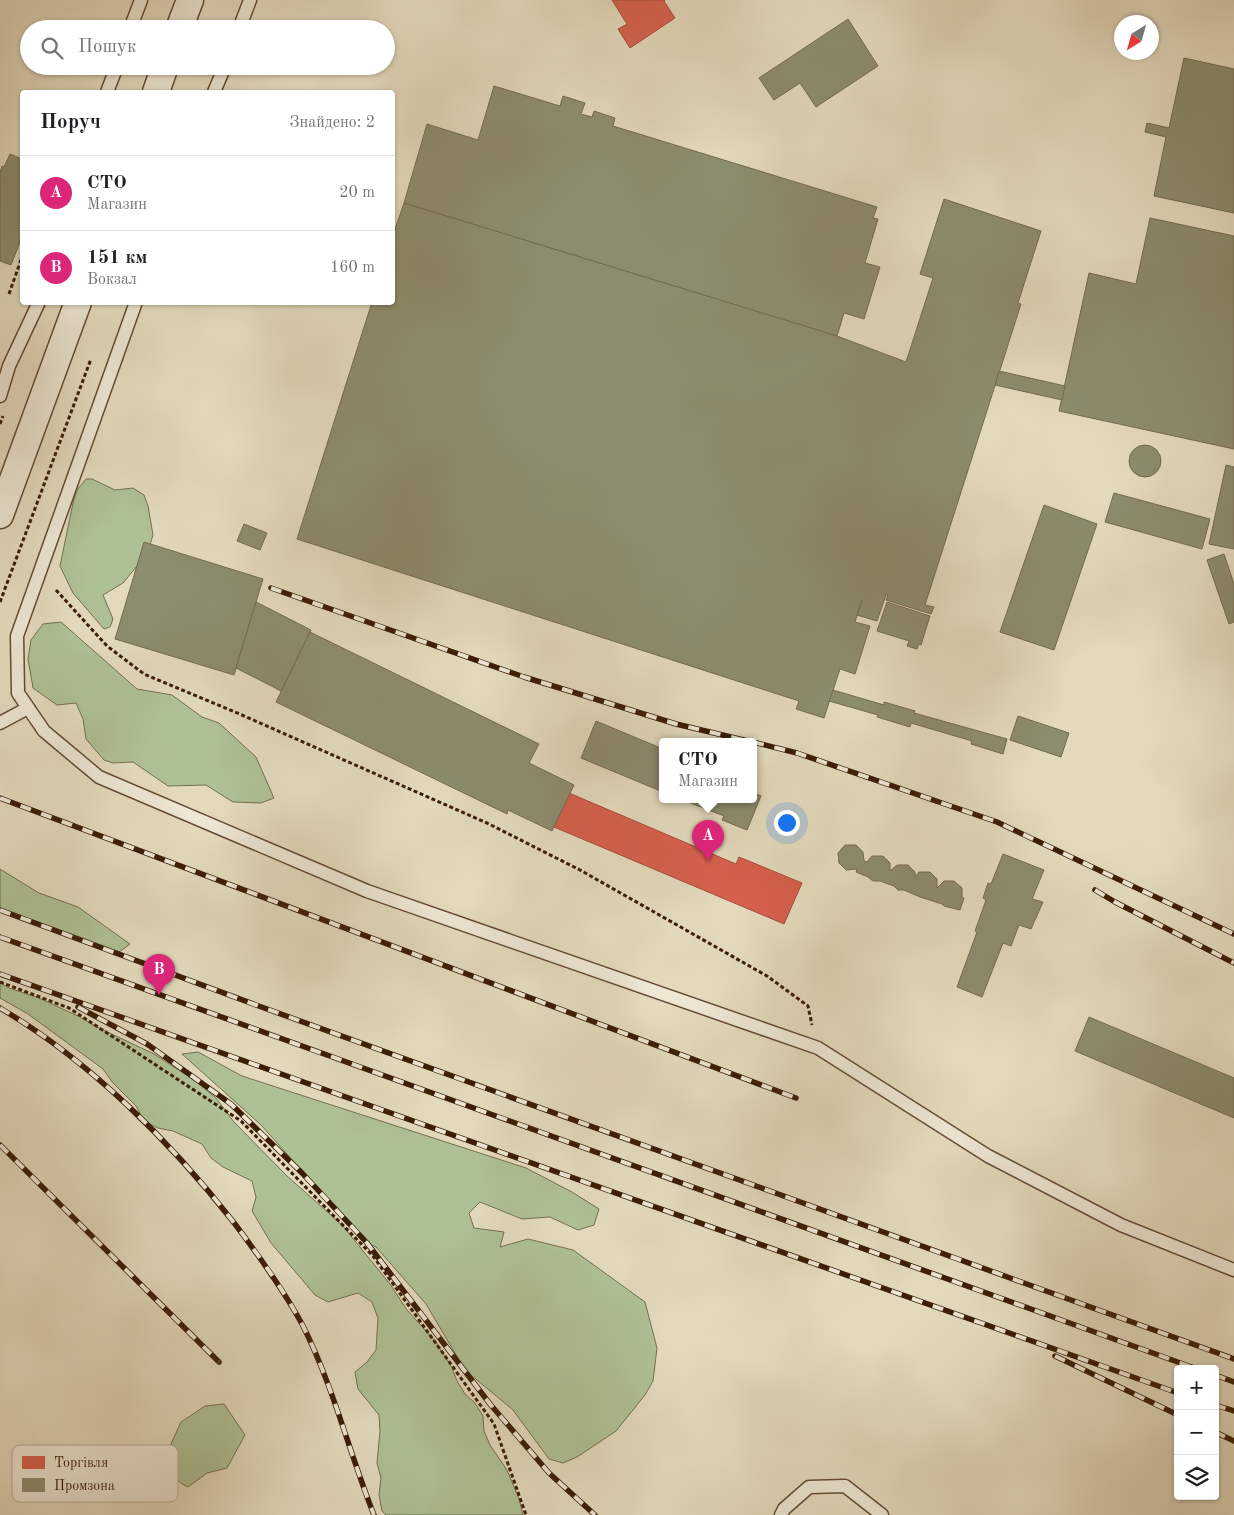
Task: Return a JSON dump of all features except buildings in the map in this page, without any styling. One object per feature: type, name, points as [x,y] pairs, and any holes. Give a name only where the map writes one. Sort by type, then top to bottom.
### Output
[{"type":"street","points":[[182,20],[190,0]]},
{"type":"street","points":[[157,90],[162,75]]},
{"type":"street","points":[[0,514],[77,305]]},
{"type":"lane","points":[[133,20],[141,0]]},
{"type":"lane","points":[[242,20],[250,0]]},
{"type":"lane","points":[[108,90],[114,75]]},
{"type":"lane","points":[[215,90],[221,75]]},
{"type":"lane","points":[[0,396],[9,366],[38,305]]},
{"type":"lane","points":[[135,305],[17,636],[18,693],[44,731],[99,777],[367,891],[818,1048],[988,1156],[1121,1225],[1234,1270]]},
{"type":"lane","points":[[0,723],[28,708]]},
{"type":"lane","points":[[781,1515],[784,1509],[809,1486],[845,1486],[882,1515]]},
{"type":"path","points":[[9,294],[20,265]]},
{"type":"path","points":[[0,602],[92,358]]},
{"type":"path","points":[[40,571],[107,646],[144,674],[489,824],[580,870],[767,976],[808,1006],[818,1048]]},
{"type":"path","points":[[0,982],[69,1008],[241,1121],[373,1256],[466,1384],[494,1424],[526,1515]]},
{"type":"green space","points":[[86,479],[92,479],[115,490],[133,488],[144,495],[153,535],[147,554],[123,583],[103,595],[113,619],[110,627],[104,629],[73,593],[60,566],[73,503],[77,490]]},
{"type":"green space","points":[[61,622],[137,689],[172,695],[202,717],[219,723],[256,757],[274,798],[261,803],[233,802],[206,785],[168,786],[133,762],[113,763],[104,760],[86,739],[83,719],[76,703],[57,705],[33,688],[28,659],[31,640],[43,624]]},
{"type":"green space","points":[[0,869],[39,893],[78,907],[130,944],[119,952],[0,912]]},
{"type":"green space","points":[[0,983],[80,1017],[154,1054],[193,1079],[216,1098],[234,1122],[286,1175],[342,1225],[390,1284],[407,1310],[436,1342],[465,1394],[475,1403],[483,1416],[484,1431],[490,1445],[507,1470],[519,1499],[523,1515],[386,1515],[382,1511],[379,1495],[381,1478],[377,1463],[380,1431],[379,1415],[358,1389],[355,1372],[367,1362],[376,1350],[378,1318],[372,1302],[358,1293],[328,1302],[315,1295],[271,1243],[252,1211],[256,1197],[252,1181],[223,1167],[211,1158],[202,1144],[144,1121],[136,1106],[113,1083],[103,1069],[28,1014],[0,998]]},
{"type":"green space","points":[[198,1052],[242,1076],[526,1168],[572,1192],[599,1209],[594,1225],[578,1230],[550,1217],[522,1219],[480,1202],[469,1213],[474,1228],[504,1232],[500,1247],[528,1239],[573,1250],[645,1302],[657,1348],[653,1381],[645,1395],[616,1431],[577,1457],[563,1463],[549,1459],[513,1410],[465,1370],[426,1304],[376,1247],[367,1243],[261,1125],[182,1054]]},
{"type":"green space","points":[[224,1404],[245,1435],[227,1468],[207,1473],[188,1487],[178,1480],[178,1445],[171,1445],[181,1422],[205,1406]]},
{"type":"railway","points":[[271,588],[524,677],[676,724],[735,738]]},
{"type":"railway","points":[[757,743],[797,753],[997,822],[1234,934]]},
{"type":"railway","points":[[0,798],[796,1098]]},
{"type":"railway","points":[[1095,890],[1234,963]]},
{"type":"railway","points":[[0,910],[256,1005],[1234,1359]]},
{"type":"railway","points":[[0,937],[1186,1365]]},
{"type":"railway","points":[[0,974],[1174,1392]]},
{"type":"railway","points":[[78,1007],[147,1044],[231,1104],[302,1173],[367,1243],[490,1404],[549,1473],[595,1515]]},
{"type":"railway","points":[[0,1008],[66,1053],[127,1105],[184,1163],[244,1236],[287,1298],[313,1347],[374,1515]]},
{"type":"railway","points":[[0,1145],[219,1362]]},
{"type":"railway","points":[[1055,1356],[1174,1413]]},
{"type":"railway","points":[[1219,1376],[1234,1382]]},
{"type":"railway","points":[[1219,1406],[1234,1411]]},
{"type":"railway","points":[[1219,1434],[1234,1441]]},
{"type":"place","name":"СТО","points":[[708,861]]},
{"type":"place","name":"151 км","points":[[159,995]]}]
